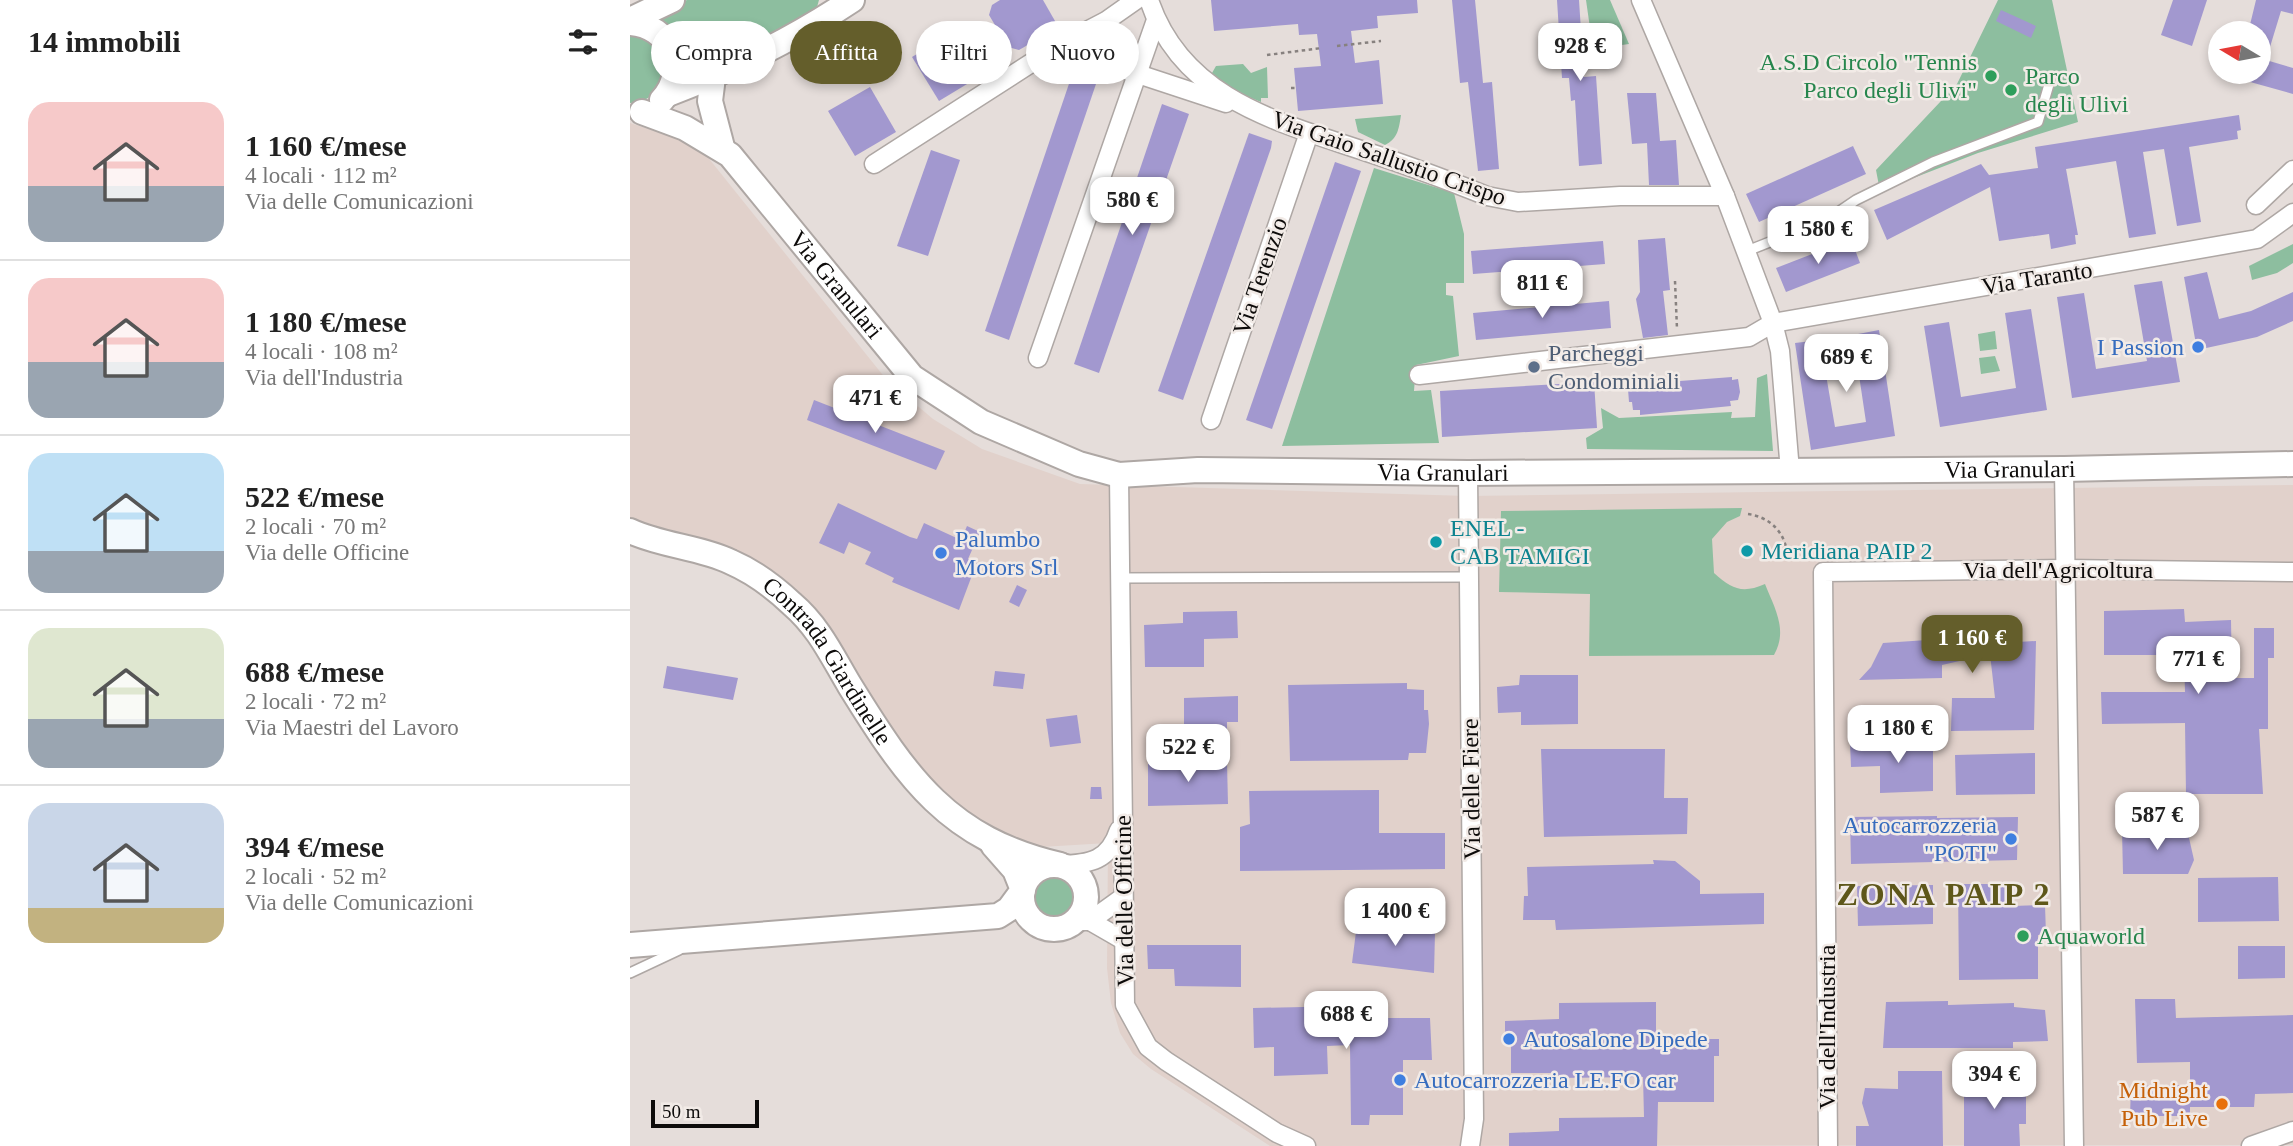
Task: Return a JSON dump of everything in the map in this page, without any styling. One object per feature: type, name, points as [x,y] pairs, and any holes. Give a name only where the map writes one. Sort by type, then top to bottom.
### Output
[{"type":"street","points":[[630,22],[672,0]]},
{"type":"street","points":[[776,47],[802,34],[825,10],[852,0]]},
{"type":"street","points":[[1107,21],[1136,0]]},
{"type":"street","name":"Via Gaio Sallustio Crispo","points":[[1149,0],[1169,46],[1191,69],[1250,110],[1487,196],[1518,202],[1620,196],[1725,196]]},
{"type":"street","points":[[1641,0],[1725,196],[1773,323],[1780,351],[1790,471]]},
{"type":"street","points":[[1139,66],[1156,20]]},
{"type":"street","points":[[630,22],[654,29],[666,39],[673,52],[676,66],[668,94]]},
{"type":"street","points":[[874,164],[1026,66]]},
{"type":"street","points":[[1139,75],[1250,110]]},
{"type":"street","points":[[636,113],[668,94],[694,84]]},
{"type":"street","points":[[712,84],[710,101],[722,147]]},
{"type":"street","points":[[1038,358],[1133,84]]},
{"type":"street","points":[[636,113],[685,128],[722,147]]},
{"type":"street","name":"Via Terenzio","points":[[1211,420],[1309,133]]},
{"type":"street","name":"Via Granulari","points":[[722,147],[912,377],[981,422],[1079,464],[1119,475],[1198,470],[1468,473],[2064,469],[2293,464]]},
{"type":"street","points":[[2256,205],[2293,170]]},
{"type":"street","name":"Via Taranto","points":[[1773,323],[2257,239],[2293,213]]},
{"type":"street","points":[[1419,375],[1749,337],[1773,323]]},
{"type":"street","points":[[2064,469],[2074,1146]]},
{"type":"street","name":"Via delle Fiere","points":[[1468,473],[1474,1119],[1469,1146]]},
{"type":"street","name":"Via delle Officine","points":[[1119,475],[1125,1005],[1148,1047],[1277,1133],[1306,1146]]},
{"type":"street","name":"Contrada Giardinelle","points":[[630,531],[730,561],[764,579],[795,606],[821,635],[850,686],[920,788],[943,812],[991,842]]},
{"type":"street","name":"Via dell'Agricoltura","points":[[1823,572],[2065,569],[2293,572]]},
{"type":"street","name":"Via dell'Industria","points":[[1823,572],[1828,1146]]},
{"type":"street","points":[[630,945],[998,916],[1009,909],[1033,873],[1050,865],[1098,861],[1107,854],[1123,820]]},
{"type":"street","points":[[971,920],[1059,930],[1083,921],[1122,890],[1071,865],[1027,858],[991,842]]},
{"type":"street","points":[[991,842],[1015,870],[1023,890],[1025,911],[1040,927]]},
{"type":"street","points":[[1071,865],[1087,893],[1083,921]]},
{"type":"street","points":[[1083,921],[1123,940]]},
{"type":"street","points":[[2251,1146],[2293,1131]]},
{"type":"lane","points":[[1747,251],[1828,219],[1856,200],[1933,162],[2038,122],[2050,81]]},
{"type":"lane","points":[[1120,578],[1469,577]]},
{"type":"lane","points":[[630,973],[707,939]]},
{"type":"path","points":[[1338,46],[1381,41]]},
{"type":"path","points":[[1267,55],[1322,48]]},
{"type":"path","points":[[1291,89],[1296,88]]},
{"type":"path","points":[[1675,281],[1678,336]]},
{"type":"path","points":[[1748,514],[1775,526],[1787,552]]},
{"type":"shaded area","points":[[630,123],[698,145],[886,379],[933,419],[982,449],[1080,484],[1467,496],[2293,485],[2293,1145],[1270,1146],[1151,1069],[1133,1054],[1120,1033],[1111,1003],[1107,968],[1108,843],[1024,848],[958,812],[928,782],[860,680],[831,628],[802,598],[770,570],[731,548],[656,529],[630,519]]},
{"type":"green space","points":[[687,0],[819,0],[815,14],[801,21],[790,21],[790,26],[776,34],[776,21],[651,21],[651,24],[648,18]]},
{"type":"green space","points":[[1586,0],[1610,0],[1629,44],[1593,49]]},
{"type":"green space","name":"Parco degli Ulivi","points":[[1998,0],[2052,0],[2078,122],[1978,153],[1880,191],[1876,170],[1957,84]]},
{"type":"green space","points":[[630,32],[651,42],[651,84],[661,84],[649,97],[630,103]]},
{"type":"green space","points":[[1243,64],[1251,73],[1267,67],[1268,98],[1261,98],[1261,102],[1234,91],[1212,73],[1216,66]]},
{"type":"green space","points":[[1401,115],[1395,136],[1385,145],[1358,132],[1355,119]]},
{"type":"green space","points":[[1374,168],[1454,193],[1464,234],[1464,283],[1446,283],[1446,295],[1453,296],[1459,356],[1416,365],[1414,391],[1431,390],[1439,443],[1282,446]]},
{"type":"green space","points":[[2293,244],[2293,263],[2277,273],[2252,280],[2249,266]]},
{"type":"green space","points":[[1995,331],[1997,349],[1980,351],[1978,334]]},
{"type":"green space","points":[[1995,356],[2000,371],[1981,374],[1979,358]]},
{"type":"green space","points":[[1767,374],[1773,451],[1587,449],[1586,438],[1603,428],[1601,408],[1619,418],[1732,412],[1731,418],[1755,417],[1757,378]]},
{"type":"green space","points":[[1742,508],[1740,516],[1727,522],[1712,539],[1714,573],[1726,583],[1738,588],[1750,589],[1765,584],[1780,628],[1774,655],[1589,656],[1590,594],[1499,592],[1501,511]]},
{"type":"green space","points":[[1054,872],[1064,874],[1072,880],[1078,888],[1078,908],[1072,916],[1064,922],[1054,924],[1044,922],[1036,916],[1030,908],[1028,898],[1030,888],[1036,880],[1044,874]]},
{"type":"building","points":[[1000,0],[1043,0],[1055,21],[1026,21],[1026,46],[1019,50],[1012,48],[1012,21],[993,21],[989,15],[992,5]]},
{"type":"building","points":[[1211,0],[1417,0],[1418,13],[1377,16],[1378,28],[1351,31],[1355,63],[1379,60],[1383,104],[1298,111],[1294,68],[1321,66],[1317,34],[1299,35],[1298,24],[1214,31]]},
{"type":"building","points":[[1452,0],[1475,0],[1483,83],[1492,82],[1499,169],[1478,171],[1468,82],[1460,83]]},
{"type":"building","points":[[1557,0],[1579,0],[1584,77],[1596,76],[1602,164],[1579,166],[1575,100],[1571,101],[1569,78],[1562,78]]},
{"type":"building","points":[[2173,0],[2207,0],[2192,46],[2161,35]]},
{"type":"building","points":[[2256,0],[2293,0],[2293,14],[2281,11],[2272,40],[2272,21],[2251,21]]},
{"type":"building","points":[[2001,10],[2036,26],[2031,38],[1996,21]]},
{"type":"building","points":[[2272,62],[2293,68],[2293,94],[2257,84],[2272,84]]},
{"type":"building","points":[[929,84],[967,84],[939,101]]},
{"type":"building","points":[[1069,84],[1096,84],[1009,340],[985,331]]},
{"type":"building","points":[[870,87],[896,132],[855,156],[828,111]]},
{"type":"building","points":[[1627,93],[1656,93],[1660,141],[1676,140],[1679,185],[1649,185],[1647,143],[1632,144]]},
{"type":"building","points":[[1162,104],[1189,114],[1099,373],[1074,364]]},
{"type":"building","points":[[2239,115],[2241,130],[2237,131],[2238,139],[2189,147],[2201,222],[2177,226],[2164,149],[2143,152],[2156,234],[2129,238],[2116,161],[2066,169],[2078,235],[2075,235],[2076,244],[2051,249],[2049,234],[1999,241],[1990,187],[1887,240],[1874,210],[1981,164],[1989,175],[2038,168],[2035,147]]},
{"type":"building","points":[[1249,133],[1272,141],[1271,148],[1183,400],[1158,391]]},
{"type":"building","points":[[1853,146],[1866,174],[1759,222],[1746,194]]},
{"type":"building","points":[[931,150],[960,160],[928,256],[897,246]]},
{"type":"building","points":[[1335,162],[1361,171],[1272,429],[1246,420]]},
{"type":"building","points":[[1665,238],[1670,290],[1663,291],[1668,335],[1643,338],[1636,299],[1640,292],[1638,240]]},
{"type":"building","points":[[1851,239],[1860,263],[1786,292],[1776,268]]},
{"type":"building","points":[[1603,241],[1605,264],[1473,274],[1471,251]]},
{"type":"building","points":[[2207,272],[2219,319],[2251,311],[2293,292],[2293,321],[2257,337],[2197,350],[2184,277]]},
{"type":"building","points":[[2162,281],[2180,382],[2072,398],[2057,297],[2084,293],[2096,369],[2147,361],[2134,285]]},
{"type":"building","points":[[1609,301],[1611,328],[1476,340],[1473,313]]},
{"type":"building","points":[[2031,309],[2047,410],[1940,427],[1924,326],[1949,322],[1961,397],[2016,388],[2005,313]]},
{"type":"building","points":[[1879,330],[1895,436],[1811,450],[1795,343],[1820,340],[1835,427],[1866,422],[1853,335]]},
{"type":"building","points":[[1732,377],[1732,380],[1738,379],[1740,392],[1738,400],[1730,401],[1731,406],[1640,415],[1640,410],[1633,410],[1632,402],[1629,402],[1628,389],[1635,389],[1635,385],[1667,386],[1667,382]]},
{"type":"building","points":[[1594,382],[1597,428],[1442,437],[1440,391]]},
{"type":"building","points":[[814,400],[945,451],[936,470],[807,420]]},
{"type":"building","points":[[838,503],[917,539],[924,523],[961,540],[967,526],[980,532],[968,559],[977,562],[959,610],[892,582],[894,578],[865,564],[871,552],[849,542],[844,554],[819,543]]},
{"type":"building","points":[[1017,585],[1027,590],[1019,607],[1009,602]]},
{"type":"building","points":[[2184,609],[2185,622],[2231,620],[2232,678],[2254,678],[2254,628],[2274,628],[2274,658],[2268,658],[2268,729],[2259,729],[2263,794],[2186,794],[2185,723],[2102,724],[2101,692],[2185,692],[2184,655],[2104,655],[2104,611]]},
{"type":"building","points":[[1237,611],[1238,638],[1204,639],[1204,667],[1145,667],[1144,625],[1183,623],[1183,612]]},
{"type":"building","points":[[2014,623],[2018,642],[2036,641],[2034,730],[1951,731],[1952,698],[1995,698],[1990,654],[1942,665],[1942,678],[1859,680],[1871,667],[1883,643],[1942,639]]},
{"type":"building","points":[[667,666],[738,678],[733,700],[663,688]]},
{"type":"building","points":[[995,671],[1025,674],[1023,689],[993,686]]},
{"type":"building","points":[[1520,675],[1578,675],[1578,724],[1521,725],[1521,712],[1498,713],[1497,687],[1519,685]]},
{"type":"building","points":[[1407,683],[1407,689],[1424,690],[1424,710],[1428,710],[1429,724],[1426,753],[1409,753],[1408,760],[1290,761],[1288,685]]},
{"type":"building","points":[[1238,696],[1238,722],[1227,722],[1227,740],[1184,741],[1184,698]]},
{"type":"building","points":[[1077,715],[1081,743],[1050,747],[1046,719]]},
{"type":"building","points":[[1850,743],[1933,743],[1933,791],[1880,793],[1880,766],[1851,767]]},
{"type":"building","points":[[1541,749],[1665,749],[1664,798],[1688,798],[1687,834],[1544,837]]},
{"type":"building","points":[[2035,753],[2035,794],[1956,795],[1955,755]]},
{"type":"building","points":[[1227,763],[1228,804],[1148,806],[1148,764]]},
{"type":"building","points":[[1091,787],[1101,787],[1102,799],[1090,799]]},
{"type":"building","points":[[1379,790],[1379,833],[1445,833],[1445,869],[1240,871],[1240,827],[1250,824],[1249,791]]},
{"type":"building","points":[[1850,817],[2018,817],[2017,860],[1851,864]]},
{"type":"building","points":[[2187,829],[2194,860],[2188,874],[2123,874],[2122,830]]},
{"type":"building","points":[[1653,860],[1675,861],[1700,881],[1700,894],[1764,893],[1764,924],[1556,930],[1555,920],[1523,920],[1524,896],[1528,896],[1527,867],[1654,864]]},
{"type":"building","points":[[2278,877],[2279,921],[2198,922],[2198,878]]},
{"type":"building","points":[[1958,884],[2012,884],[2013,906],[2045,905],[2046,935],[2038,935],[2038,979],[1959,980]]},
{"type":"building","points":[[1933,885],[1933,924],[1858,926],[1857,886]]},
{"type":"building","points":[[1357,924],[1435,933],[1434,973],[1352,963]]},
{"type":"building","points":[[1147,945],[1241,945],[1241,987],[1175,986],[1174,969],[1148,969]]},
{"type":"building","points":[[2238,946],[2285,946],[2285,978],[2238,979]]},
{"type":"building","points":[[2135,999],[2175,999],[2176,1018],[2293,1015],[2293,1093],[2255,1094],[2254,1107],[2190,1107],[2190,1116],[2130,1116],[2131,1086],[2190,1085],[2190,1062],[2137,1063]]},
{"type":"building","points":[[1948,1001],[1948,1005],[2014,1003],[2014,1007],[2045,1010],[2048,1041],[2013,1042],[2013,1048],[1883,1048],[1886,1002]]},
{"type":"building","points":[[1656,1002],[1656,1039],[1719,1039],[1719,1056],[1714,1056],[1714,1102],[1658,1102],[1657,1146],[1509,1146],[1509,1133],[1559,1131],[1559,1118],[1644,1117],[1643,1077],[1554,1078],[1554,1073],[1511,1073],[1511,1042],[1505,1042],[1505,1021],[1559,1019],[1559,1003]]},
{"type":"building","points":[[1349,1006],[1352,1018],[1430,1018],[1432,1060],[1403,1060],[1403,1115],[1370,1115],[1369,1125],[1351,1125],[1350,1045],[1327,1046],[1328,1074],[1274,1076],[1274,1047],[1254,1048],[1253,1008]]},
{"type":"building","points":[[1898,1071],[1942,1071],[1943,1146],[1856,1146],[1856,1126],[1869,1126],[1862,1103],[1865,1088],[1898,1089]]},
{"type":"building","points":[[1964,1078],[2026,1078],[2026,1124],[2019,1124],[2020,1146],[1964,1146]]},
{"type":"place","name":"A.S.D Circolo \"Tennis Parco degli Ulivi\"","points":[[1991,76]]},
{"type":"place","name":"Parco degli Ulivi","points":[[2011,90]]},
{"type":"place","name":"I Passion","points":[[2198,347]]},
{"type":"place","name":"Parcheggi Condominiali","points":[[1534,367]]},
{"type":"place","name":"ENEL - CAB TAMIGI","points":[[1436,542]]},
{"type":"place","name":"Meridiana PAIP 2","points":[[1747,551]]},
{"type":"place","name":"Palumbo Motors Srl","points":[[941,553]]},
{"type":"place","name":"Autocarrozzeria \"POTI\"","points":[[2011,839]]},
{"type":"place","name":"Aquaworld","points":[[2023,936]]},
{"type":"place","name":"Autosalone Dipede","points":[[1509,1039]]},
{"type":"place","name":"Autocarrozzeria LE.FO car","points":[[1400,1080]]},
{"type":"place","name":"Midnight Pub Live","points":[[2222,1104]]},
{"type":"district","name":"ZONA PAIP 2","points":[[1944,894]]}]
